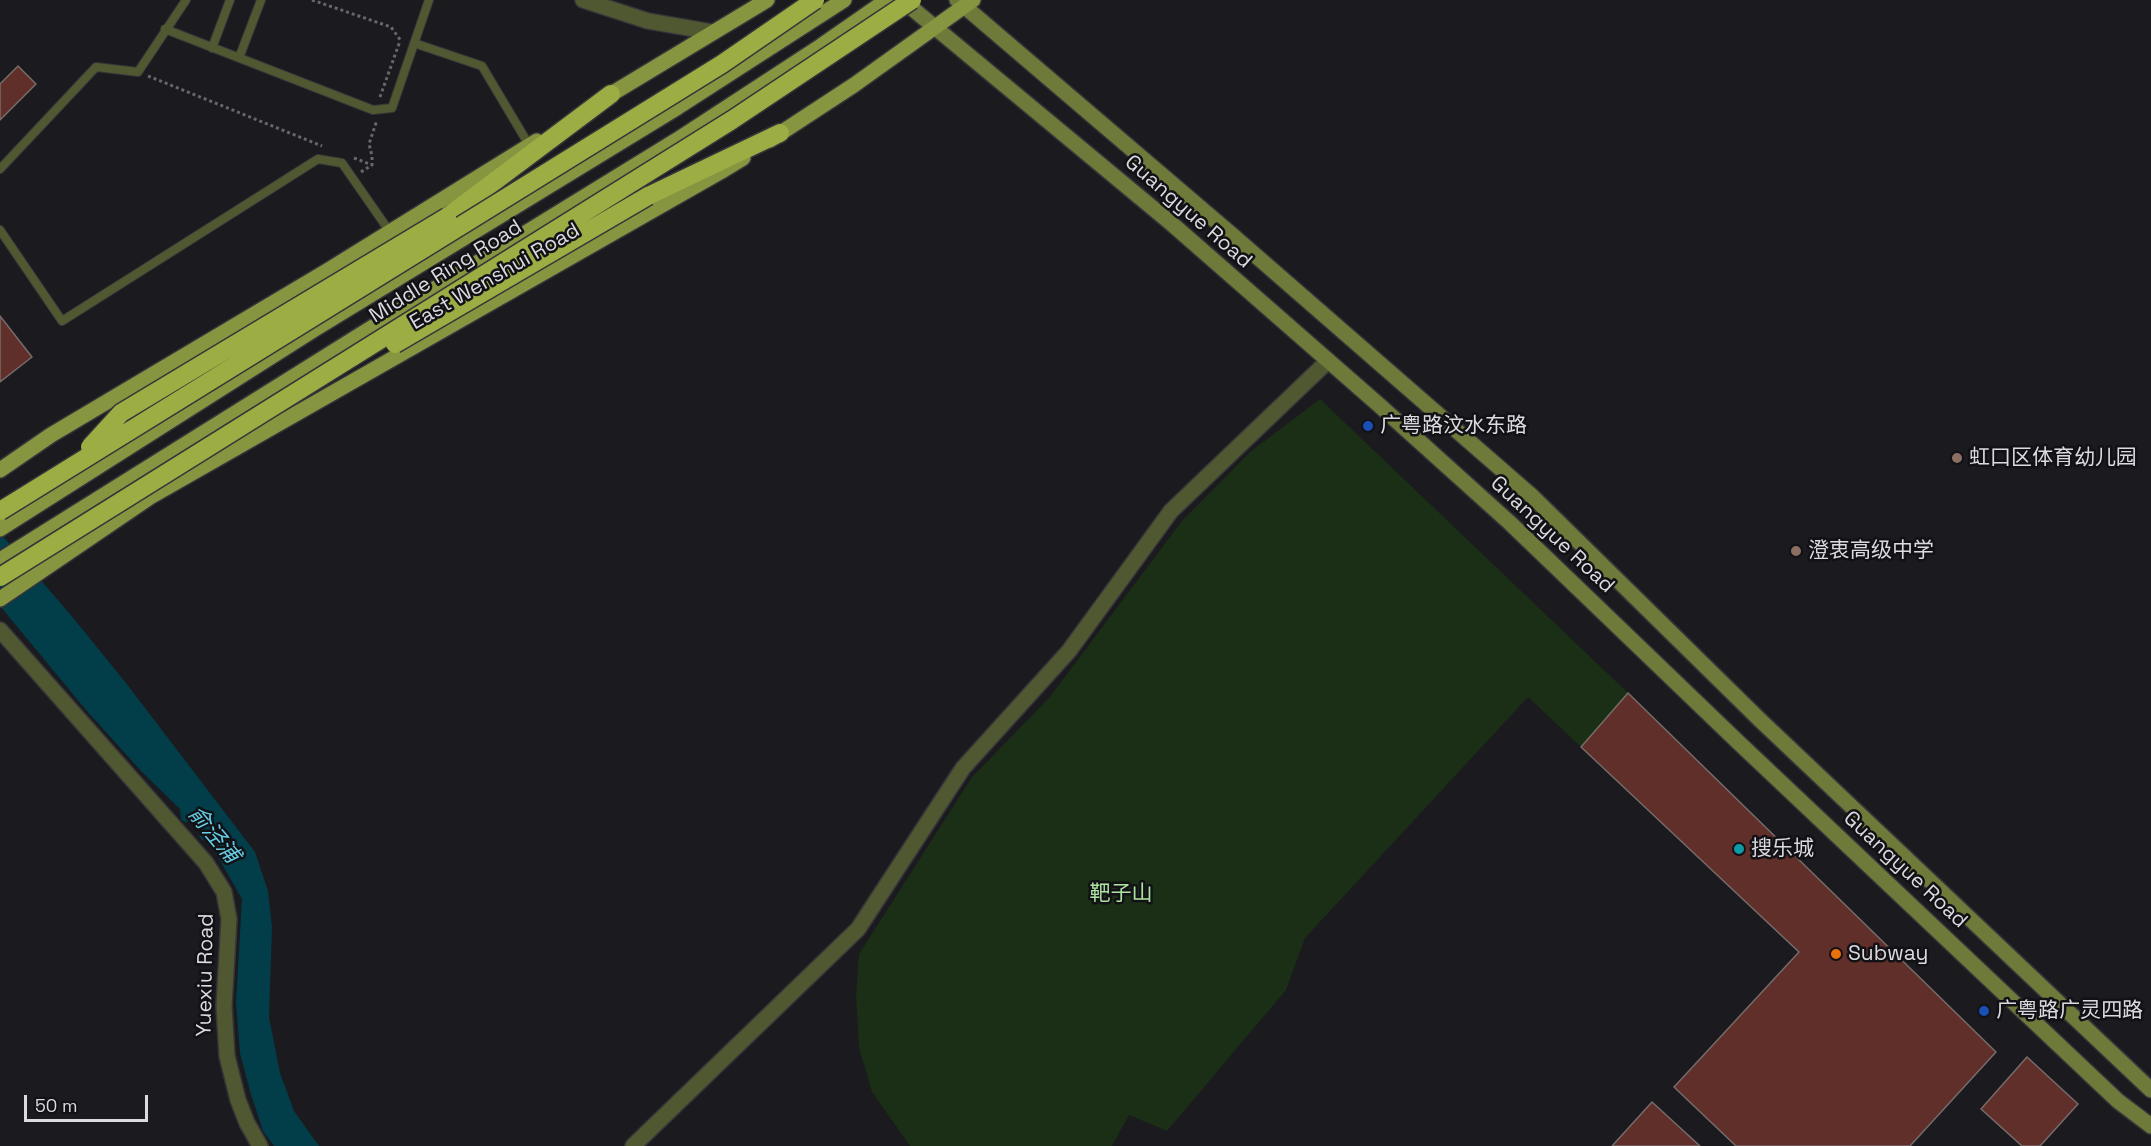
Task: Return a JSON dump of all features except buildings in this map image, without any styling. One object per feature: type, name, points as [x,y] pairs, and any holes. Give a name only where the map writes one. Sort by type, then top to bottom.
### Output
[{"type":"highway","name":"Middle Ring Road","points":[[0,511],[712,70],[815,0]]},
{"type":"highway","name":"Middle Ring Road","points":[[0,577],[732,120],[912,0]]},
{"type":"highway","points":[[76,463],[121,413],[447,217],[611,94]]},
{"type":"highway","points":[[52,544],[648,196],[780,133]]},
{"type":"main road","points":[[0,470],[51,435],[260,311],[767,0]]},
{"type":"main road","points":[[0,529],[338,315],[678,107],[844,0]]},
{"type":"main road","name":"East Wenshui Road","points":[[0,560],[749,94],[887,0]]},
{"type":"main road","name":"Guangyue Road","points":[[902,0],[1172,224],[1510,523],[2118,1101],[2151,1126]]},
{"type":"main road","name":"East Wenshui Road","points":[[0,599],[150,497],[720,172],[854,85],[934,28],[965,2]]},
{"type":"main road","name":"Guangyue Road","points":[[965,2],[1533,497],[1760,720],[2151,1090]]},
{"type":"main road","points":[[601,240],[624,172]]},
{"type":"main road","points":[[382,288],[428,208]]},
{"type":"main road","points":[[260,311],[338,315]]},
{"type":"main road","points":[[285,382],[360,378]]},
{"type":"street","points":[[583,0],[648,21],[712,32]]},
{"type":"street","points":[[633,1146],[858,929],[963,768],[1069,651],[1172,511],[1328,361]]},
{"type":"street","name":"Yuexiu Road","points":[[0,630],[206,863],[224,892],[229,919],[224,1006],[227,1056],[238,1100],[247,1123],[260,1146]]},
{"type":"lane","points":[[0,169],[96,67],[138,72],[186,0]]},
{"type":"lane","points":[[212,48],[230,0]]},
{"type":"lane","points":[[239,58],[261,0]]},
{"type":"lane","points":[[165,30],[373,110],[392,108],[429,0]]},
{"type":"lane","points":[[415,39],[482,66],[529,145]]},
{"type":"lane","points":[[0,230],[62,321],[318,159],[342,163],[390,232]]},
{"type":"path","points":[[312,0],[391,27],[400,41],[415,39]]},
{"type":"path","points":[[138,72],[330,149]]},
{"type":"path","points":[[351,157],[372,165]]},
{"type":"green space","name":"靶子山","points":[[1320,399],[1628,693],[1581,747],[1528,697],[1305,938],[1286,990],[1167,1131],[1129,1115],[1112,1146],[910,1146],[872,1092],[859,1047],[856,996],[859,954],[972,777],[1049,698],[1182,521],[1250,452]]},
{"type":"water","name":"俞泾浦","points":[[0,533],[126,683],[255,852],[268,891],[272,927],[269,1017],[280,1073],[294,1111],[319,1146],[274,1146],[263,1131],[250,1091],[240,1053],[236,1003],[242,899],[209,841],[202,840],[199,836],[202,831],[194,821],[184,822],[181,819],[180,809],[141,771],[86,710],[0,606]]},
{"type":"place","name":"广粤路汶水东路","points":[[1368,426]]},
{"type":"place","name":"虹口区体育幼儿园","points":[[1957,458]]},
{"type":"place","name":"澄衷高级中学","points":[[1796,551]]},
{"type":"place","name":"搜乐城","points":[[1739,849]]},
{"type":"place","name":"Subway","points":[[1836,954]]},
{"type":"place","name":"广粤路广灵四路","points":[[1984,1011]]}]
